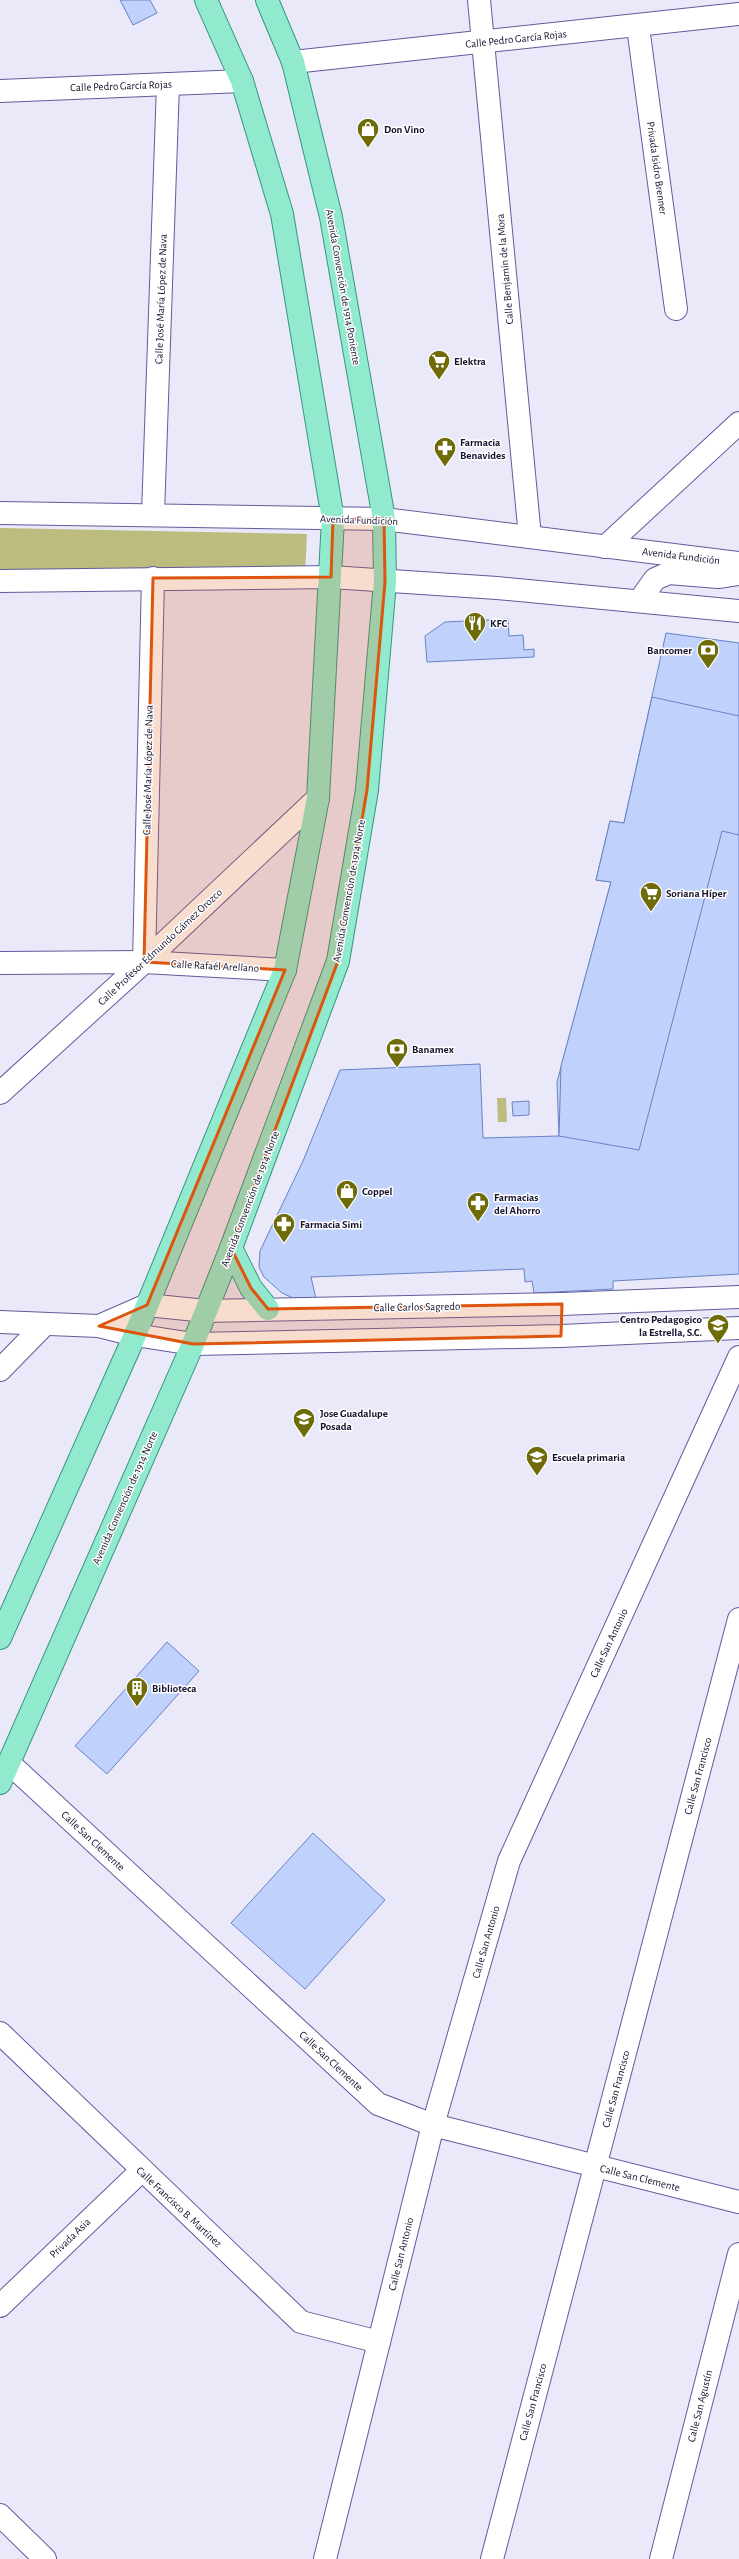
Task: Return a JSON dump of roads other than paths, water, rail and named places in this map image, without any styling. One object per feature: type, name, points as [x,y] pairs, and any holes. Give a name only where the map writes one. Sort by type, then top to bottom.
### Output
[{"type":"main road","points":[[0,1638],[135,1335],[285,970],[318,798],[333,519],[282,214],[242,82],[206,0]]},
{"type":"main road","name":"Avenida Convención de 1914 Poniente","points":[[267,0],[293,62],[331,217],[384,519],[385,582]]},
{"type":"main road","name":"Avenida Convención de 1914 Norte","points":[[0,1784],[193,1344],[231,1248],[338,961],[367,790],[385,582]]},
{"type":"main road","points":[[231,1248],[251,1288],[268,1309]]},
{"type":"street","name":"Calle Benjamín de la Mora","points":[[479,0],[530,537]]},
{"type":"street","name":"Calle Pedro García Rojas","points":[[293,62],[638,27],[739,14]]},
{"type":"street","name":"Privada Isidro Brenner","points":[[638,27],[676,309]]},
{"type":"street","name":"Calle Pedro García Rojas","points":[[0,91],[242,82]]},
{"type":"street","name":"Calle José María López de Nava","points":[[153,514],[168,84]]},
{"type":"street","points":[[605,546],[739,423]]},
{"type":"street","name":"Avenida Fundición","points":[[0,513],[153,514],[384,519],[739,563]]},
{"type":"street","points":[[640,600],[655,579],[669,573],[718,577],[739,574]]},
{"type":"street","points":[[0,581],[331,577],[385,582],[496,588],[640,600],[739,611]]},
{"type":"street","name":"Calle José María López de Nava","points":[[144,962],[153,578]]},
{"type":"street","name":"Calle Profesor Edmundo Gámez Orozco","points":[[0,1093],[144,962],[318,798]]},
{"type":"street","name":"Calle Rafaél Arellano","points":[[0,963],[144,962],[285,970]]},
{"type":"street","name":"Calle Carlos Sagredo","points":[[99,1326],[147,1305],[206,1311],[562,1304],[739,1296]]},
{"type":"street","points":[[561,1336],[562,1304]]},
{"type":"street","name":"Calle Carlos Sagredo","points":[[0,1322],[99,1326],[135,1335],[193,1344],[561,1336],[739,1328]]},
{"type":"street","points":[[0,1370],[45,1324]]},
{"type":"street","name":"Calle San Antonio","points":[[325,2559],[433,2125],[509,1861],[739,1357]]},
{"type":"street","name":"Calle San Francisco","points":[[492,2559],[739,1619]]},
{"type":"street","name":"Calle San Clemente","points":[[9,1763],[378,2104],[433,2125],[739,2202]]},
{"type":"street","name":"Calle Francisco B. Martínez","points":[[0,2033],[301,2322],[380,2342]]},
{"type":"street","name":"Privada Asia","points":[[0,2306],[141,2170]]},
{"type":"street","name":"Calle San Agustín","points":[[660,2559],[739,2254]]},
{"type":"street","points":[[0,2515],[45,2559]]},
{"type":"place","name":"Don Vino","points":[[368,148]]},
{"type":"place","name":"Elektra","points":[[439,380]]},
{"type":"place","name":"Farmacia Benavides","points":[[445,468]]},
{"type":"place","name":"KFC","points":[[475,642]]},
{"type":"place","name":"Bancomer","points":[[708,670]]},
{"type":"place","name":"Soriana Híper","points":[[651,912]]},
{"type":"place","name":"Banamex","points":[[397,1068]]},
{"type":"place","name":"Coppel","points":[[347,1210]]},
{"type":"place","name":"Farmacias del Ahorro","points":[[478,1222]]},
{"type":"place","name":"Farmacia Simi","points":[[284,1244]]},
{"type":"place","name":"Centro Pedagogico la Estrella, S.C.","points":[[718,1344]]},
{"type":"place","name":"Jose Guadalupe Posada","points":[[304,1438]]},
{"type":"place","name":"Escuela primaria","points":[[537,1476]]},
{"type":"place","name":"Biblioteca","points":[[137,1708]]}]
